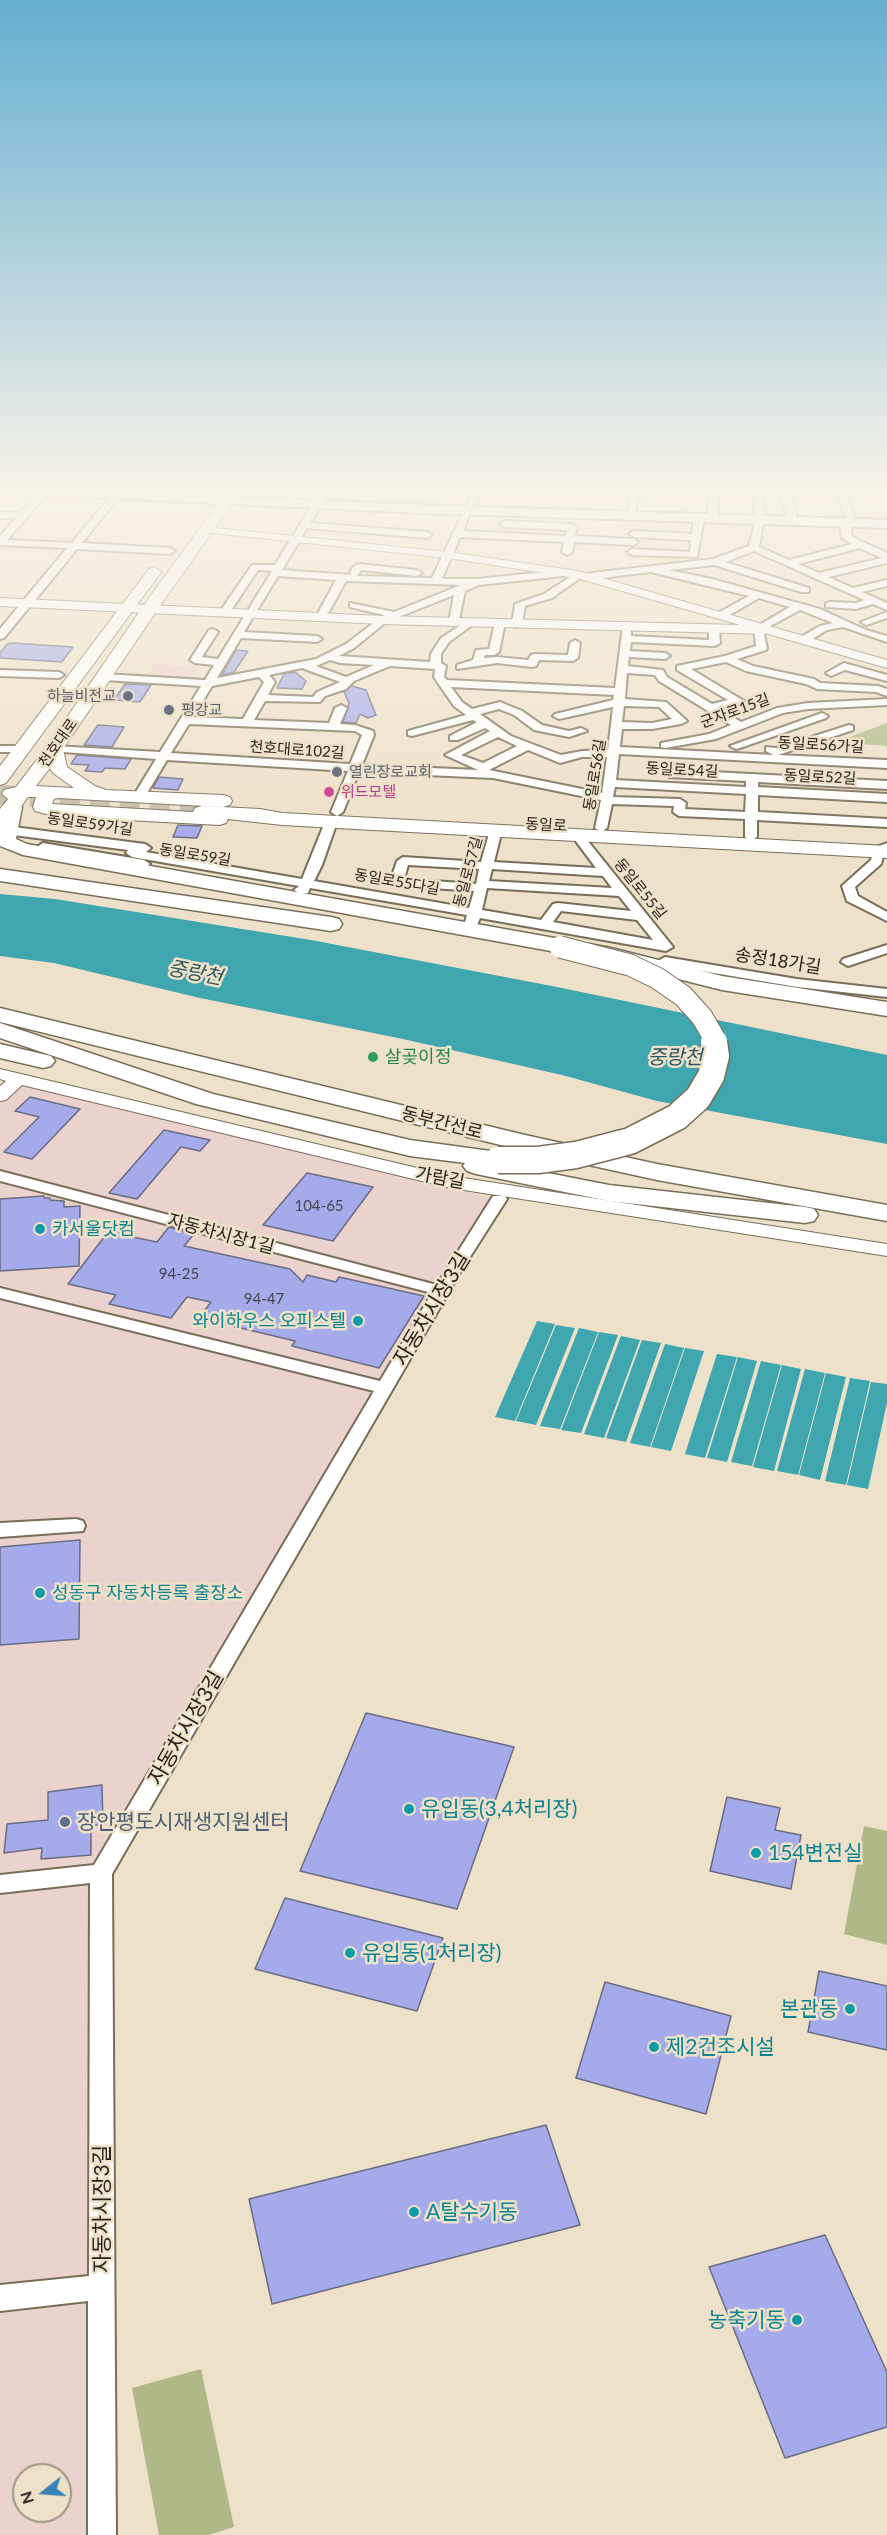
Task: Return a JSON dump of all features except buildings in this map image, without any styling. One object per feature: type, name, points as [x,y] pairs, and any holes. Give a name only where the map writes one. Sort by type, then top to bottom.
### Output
[{"type":"highway","points":[[7,820],[15,847],[35,852],[269,892],[285,897],[549,939],[722,983],[887,1009]]},
{"type":"highway","points":[[7,820],[45,870],[204,897],[260,912]]},
{"type":"highway","points":[[0,875],[260,912],[887,1023]]},
{"type":"highway","points":[[410,1148],[498,1160],[538,1160],[576,1155],[630,1141],[677,1117],[698,1098],[711,1077],[716,1056],[712,1036],[702,1017],[683,996],[657,978],[630,965],[549,939]]},
{"type":"highway","name":"동부간선로","points":[[0,1014],[535,1146],[657,1172],[887,1213]]},
{"type":"highway","points":[[0,1030],[205,1099]]},
{"type":"highway","points":[[0,1051],[410,1148],[441,1158],[609,1193],[887,1224]]},
{"type":"main road","name":"천호대로","points":[[0,779],[9,756],[130,605]]},
{"type":"main road","name":"천호대로","points":[[7,820],[153,605]]},
{"type":"main road","points":[[54,749],[59,769],[89,790],[110,794],[277,806],[300,810]]},
{"type":"main road","points":[[7,820],[56,801],[110,794]]},
{"type":"main road","points":[[7,820],[56,801],[258,821],[282,819]]},
{"type":"main road","name":"동일로","points":[[885,849],[496,830],[334,817],[300,810],[203,809],[282,819],[334,817],[601,828],[751,837],[885,849]]},
{"type":"street","points":[[0,636],[25,605]]},
{"type":"street","points":[[73,605],[517,624],[627,633],[715,644],[714,629]]},
{"type":"street","points":[[224,613],[229,605]]},
{"type":"street","points":[[140,795],[255,605]]},
{"type":"street","points":[[321,617],[329,605]]},
{"type":"street","points":[[355,605],[395,615]]},
{"type":"street","points":[[362,648],[382,620],[418,605]]},
{"type":"street","points":[[454,622],[457,605]]},
{"type":"street","points":[[517,624],[520,605]]},
{"type":"street","points":[[687,605],[885,662]]},
{"type":"street","points":[[722,615],[739,605]]},
{"type":"street","points":[[627,633],[764,629],[799,606],[887,639]]},
{"type":"street","points":[[887,615],[870,620],[887,623]]},
{"type":"street","points":[[440,673],[436,654],[446,640],[470,622]]},
{"type":"street","points":[[478,662],[480,651],[494,652],[500,623]]},
{"type":"street","points":[[805,639],[824,628],[842,624]]},
{"type":"street","points":[[710,708],[738,701],[681,668],[727,659],[762,648],[764,629]]},
{"type":"street","points":[[213,632],[195,660],[221,662]]},
{"type":"street","name":"동일로56길","points":[[601,828],[610,783],[627,633]]},
{"type":"street","points":[[238,634],[302,652],[340,660],[392,663],[440,673],[478,685],[620,697]]},
{"type":"street","points":[[461,667],[497,660],[532,664],[535,657],[573,658],[574,643]]},
{"type":"street","points":[[330,657],[362,648],[384,654],[392,663]]},
{"type":"street","points":[[104,677],[208,683],[261,672],[302,652]]},
{"type":"street","points":[[302,652],[347,681]]},
{"type":"street","points":[[624,654],[665,656]]},
{"type":"street","points":[[727,659],[750,669],[810,681],[817,686],[878,689],[887,693]]},
{"type":"street","points":[[261,698],[316,700],[321,694],[342,687],[347,681],[392,663]]},
{"type":"street","points":[[831,673],[844,666],[887,678]]},
{"type":"street","points":[[623,669],[659,672],[663,679],[740,726]]},
{"type":"street","points":[[248,723],[270,682],[261,672]]},
{"type":"street","points":[[0,673],[59,675]]},
{"type":"street","name":"동일로56가길","points":[[440,673],[458,704],[498,732],[560,759],[582,754],[647,752],[751,755],[887,764]]},
{"type":"street","points":[[478,685],[486,698],[518,713],[538,728],[569,734],[581,731]]},
{"type":"street","name":"동일로56길","points":[[559,716],[620,697],[662,704],[681,721],[652,726],[617,725]]},
{"type":"street","name":"군자로15길","points":[[647,752],[670,743],[712,737],[781,710],[799,706],[887,702]]},
{"type":"street","points":[[412,733],[500,705]]},
{"type":"street","points":[[799,706],[822,716]]},
{"type":"street","points":[[333,727],[341,708]]},
{"type":"street","points":[[309,726],[315,713]]},
{"type":"street","name":"동일로56가길","points":[[751,755],[766,747],[776,752],[849,728],[822,716]]},
{"type":"street","name":"군자로15길","points":[[736,746],[822,716]]},
{"type":"street","points":[[186,720],[360,728],[369,733],[309,878]]},
{"type":"street","points":[[454,738],[485,723]]},
{"type":"street","points":[[498,732],[451,755],[483,770],[527,746]]},
{"type":"street","name":"동일로56가길","points":[[736,746],[751,755]]},
{"type":"street","name":"천호대로102길","points":[[54,749],[354,768],[483,770],[607,799]]},
{"type":"street","points":[[751,755],[751,837]]},
{"type":"street","name":"동일로54길","points":[[673,774],[752,784]]},
{"type":"street","name":"동일로54길","points":[[610,783],[752,784]]},
{"type":"street","name":"동일로52길","points":[[752,784],[887,785]]},
{"type":"street","name":"동일로52길","points":[[752,784],[887,798]]},
{"type":"street","name":"동일로54길","points":[[607,799],[680,803],[679,812],[752,815]]},
{"type":"street","points":[[752,815],[887,823]]},
{"type":"street","name":"동일로59가길","points":[[7,820],[138,847]]},
{"type":"street","name":"동일로59길","points":[[7,820],[303,890],[309,878]]},
{"type":"street","name":"동일로57길","points":[[473,918],[496,830]]},
{"type":"street","name":"동일로55길","points":[[582,835],[580,840],[665,946],[672,957],[665,961]]},
{"type":"street","name":"동일로55다길","points":[[138,847],[132,854],[309,878],[549,939],[665,946]]},
{"type":"street","points":[[885,849],[877,861],[848,886],[848,892],[852,898],[887,917]]},
{"type":"street","points":[[605,872],[403,861],[396,882],[621,892]]},
{"type":"street","points":[[549,939],[558,906],[641,916]]},
{"type":"street","points":[[848,962],[887,949]]},
{"type":"street","name":"송정18가길","points":[[665,961],[797,983],[887,993]]},
{"type":"street","points":[[0,1096],[9,1077]]},
{"type":"street","name":"가람길","points":[[9,1077],[451,1182],[887,1250]]},
{"type":"street","name":"자동차시장1길","points":[[0,1176],[442,1291]]},
{"type":"street","name":"자동차시장3길","points":[[102,2535],[101,1873],[442,1291],[499,1199]]},
{"type":"street","points":[[0,1293],[385,1388]]},
{"type":"street","points":[[0,1530],[76,1526]]},
{"type":"street","points":[[0,1884],[101,1873]]},
{"type":"street","points":[[0,2298],[103,2287]]},
{"type":"shaded area","points":[[154,664],[199,667],[190,681],[145,678]]},
{"type":"shaded area","points":[[13,1083],[499,1199],[101,1873],[101,2535],[0,2535],[0,1095]]},
{"type":"green space","points":[[887,723],[887,746],[836,742]]},
{"type":"green space","points":[[864,1826],[887,1831],[887,1945],[844,1934]]},
{"type":"green space","points":[[201,2369],[234,2527],[208,2535],[159,2535],[132,2388]]},
{"type":"water","name":"중랑천","points":[[0,894],[55,899],[311,940],[552,986],[887,1055],[887,1144],[657,1101],[562,1075],[403,1039],[200,998],[54,963],[0,956]]},
{"type":"water","points":[[537,1321],[555,1324],[515,1421],[495,1417]]},
{"type":"water","points":[[556,1325],[575,1328],[536,1425],[516,1421]]},
{"type":"water","points":[[579,1328],[598,1332],[560,1429],[540,1426]]},
{"type":"water","points":[[599,1332],[618,1335],[581,1433],[561,1430]]},
{"type":"water","points":[[621,1336],[640,1340],[604,1438],[584,1434]]},
{"type":"water","points":[[642,1340],[661,1343],[626,1442],[606,1438]]},
{"type":"water","points":[[665,1344],[684,1348],[650,1447],[630,1443]]},
{"type":"water","points":[[685,1348],[704,1351],[671,1451],[651,1447]]},
{"type":"water","points":[[717,1354],[737,1357],[705,1458],[685,1454]]},
{"type":"water","points":[[738,1357],[757,1361],[727,1462],[707,1458]]},
{"type":"water","points":[[761,1361],[781,1365],[752,1466],[731,1462]]},
{"type":"water","points":[[782,1365],[801,1369],[774,1471],[753,1467]]},
{"type":"water","points":[[805,1369],[825,1373],[798,1475],[777,1471]]},
{"type":"water","points":[[826,1373],[846,1377],[820,1480],[799,1475]]},
{"type":"water","points":[[850,1378],[870,1381],[846,1485],[825,1481]]},
{"type":"water","points":[[871,1382],[887,1384],[887,1403],[868,1489],[847,1485]]},
{"type":"tunnel","points":[[0,795],[205,806]]},
{"type":"place","name":"하늘비전교","points":[[128,696]]},
{"type":"place","name":"평강교","points":[[169,710]]},
{"type":"place","name":"열린장로교회","points":[[337,772]]},
{"type":"place","name":"위드모텔","points":[[329,792]]},
{"type":"place","name":"살곶이정","points":[[373,1057]]},
{"type":"place","name":"카서울닷컴","points":[[40,1229]]},
{"type":"place","name":"와이하우스 오피스텔","points":[[358,1321]]},
{"type":"place","name":"성동구 자동차등록 출장소","points":[[40,1593]]},
{"type":"place","name":"유입동(3,4처리장)","points":[[409,1809]]},
{"type":"place","name":"장안평도시재생지원센터","points":[[65,1822]]},
{"type":"place","name":"154변전실","points":[[756,1853]]},
{"type":"place","name":"유입동(1처리장)","points":[[350,1953]]},
{"type":"place","name":"본관동","points":[[850,2009]]},
{"type":"place","name":"제2건조시설","points":[[654,2047]]},
{"type":"place","name":"A탈수기동","points":[[414,2212]]},
{"type":"place","name":"농축기동","points":[[797,2320]]}]
